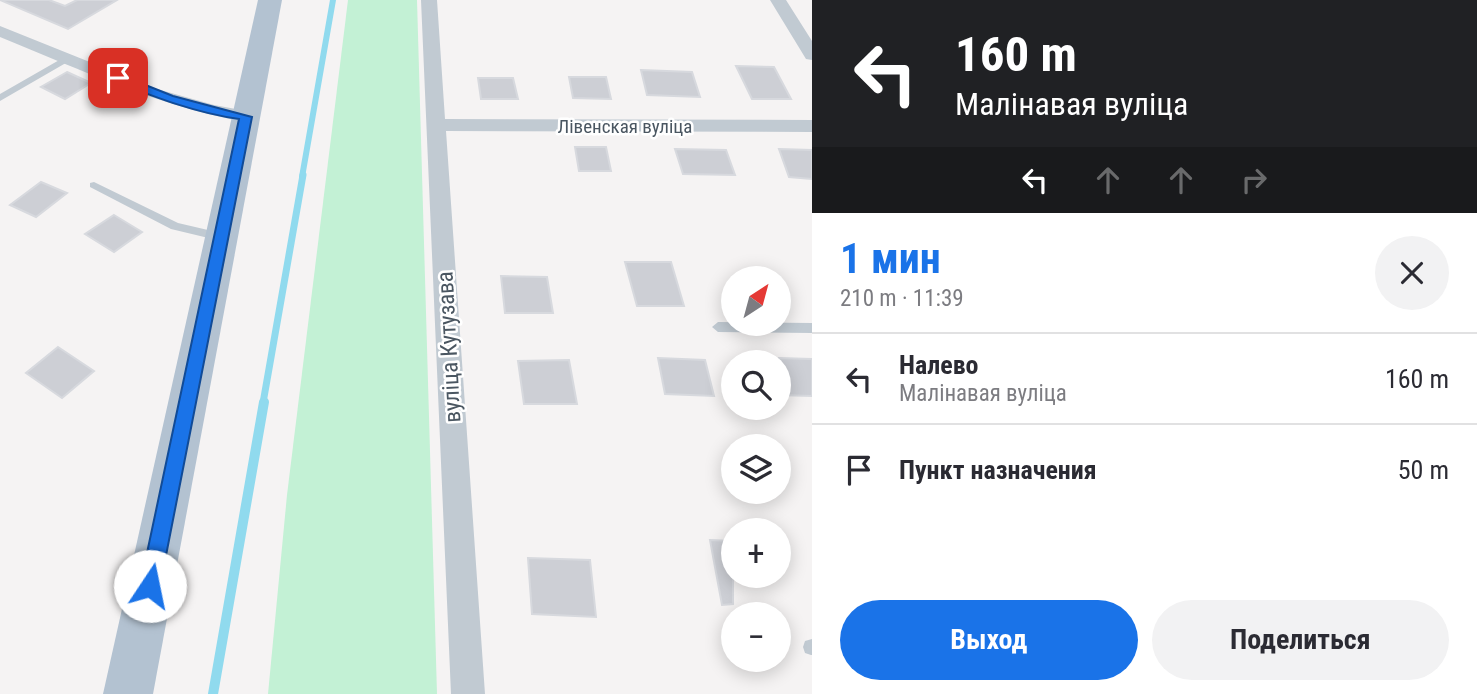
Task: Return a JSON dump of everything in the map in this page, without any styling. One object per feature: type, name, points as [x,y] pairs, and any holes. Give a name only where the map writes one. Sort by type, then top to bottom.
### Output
[{"type":"main road","points":[[128,694],[270,0]]},
{"type":"street","name":"вуліца Кутузава","points":[[429,0],[468,694]]},
{"type":"street","points":[[778,0],[812,55]]},
{"type":"street","points":[[0,31],[169,99],[215,112],[246,117]]},
{"type":"street","name":"Лівенская вуліца","points":[[437,125],[812,126]]},
{"type":"lane","points":[[0,98],[68,58]]},
{"type":"lane","points":[[94,185],[174,226],[221,237]]},
{"type":"lane","points":[[718,327],[812,328]]},
{"type":"green space","points":[[348,0],[417,0],[437,694],[268,694],[287,495]]},
{"type":"building","points":[[0,0],[49,0],[65,6],[77,0],[117,0],[68,29]]},
{"type":"building","points":[[736,66],[774,67],[791,99],[752,99]]},
{"type":"building","points":[[641,70],[692,72],[700,97],[647,95]]},
{"type":"building","points":[[67,72],[91,83],[65,99],[41,87]]},
{"type":"building","points":[[569,77],[606,77],[611,99],[573,98]]},
{"type":"building","points":[[478,78],[513,78],[518,99],[481,99]]},
{"type":"building","points":[[575,147],[606,147],[611,171],[579,171]]},
{"type":"building","points":[[675,149],[726,150],[735,175],[683,174]]},
{"type":"building","points":[[779,149],[812,150],[812,179],[789,177]]},
{"type":"building","points":[[41,182],[67,193],[36,217],[10,205]]},
{"type":"building","points":[[114,215],[142,232],[114,252],[85,234]]},
{"type":"building","points":[[625,262],[671,262],[684,306],[637,306]]},
{"type":"building","points":[[501,276],[547,277],[553,313],[505,313]]},
{"type":"building","points":[[58,347],[94,371],[62,398],[26,373]]},
{"type":"building","points":[[658,358],[705,360],[714,396],[665,394]]},
{"type":"building","points":[[791,358],[812,359],[812,396],[791,395]]},
{"type":"building","points":[[569,360],[577,404],[524,404],[518,361]]},
{"type":"building","points":[[710,540],[721,540],[721,588],[733,588],[733,602],[721,602]]},
{"type":"building","points":[[528,558],[590,560],[596,617],[532,614]]},
{"type":"waterway","points":[[302,177],[333,0]]},
{"type":"waterway","points":[[263,403],[303,175]]},
{"type":"waterway","points":[[213,694],[264,402]]},
{"type":"route","points":[[118,78],[169,99],[215,112],[246,117],[150,586]]}]
